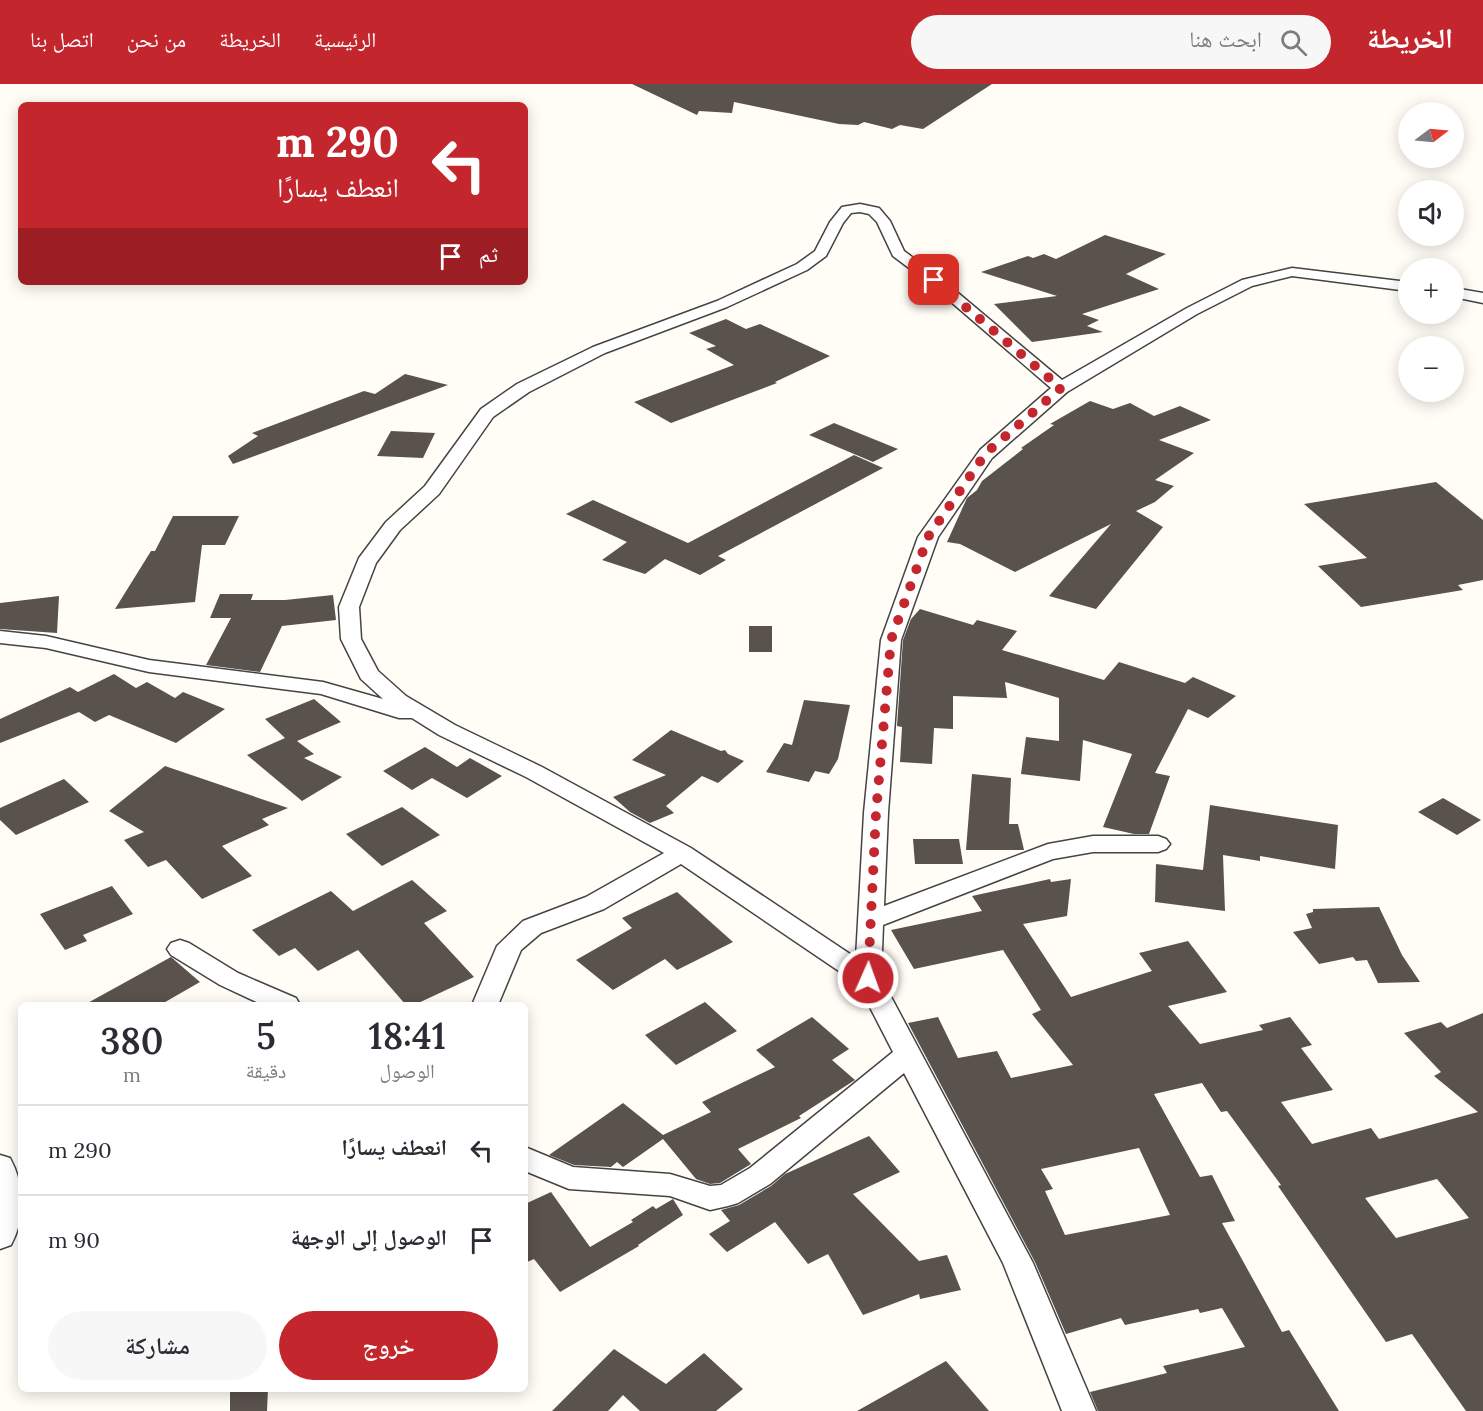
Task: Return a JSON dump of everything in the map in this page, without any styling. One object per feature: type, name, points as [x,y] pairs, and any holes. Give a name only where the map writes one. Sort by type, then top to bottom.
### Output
[{"type":"street","points":[[1061,388],[934,280],[898,253],[883,220],[874,211],[860,208],[847,210],[837,222],[821,252],[802,267],[722,304],[599,350],[523,388],[487,413],[432,490],[393,526],[366,562],[349,607],[351,639],[369,674],[398,701],[682,853],[868,978],[1018,1263],[1079,1411]]},
{"type":"street","points":[[868,978],[876,813],[891,640],[928,537],[986,453],[1061,388],[1192,311],[1247,283],[1292,272],[1398,285]]},
{"type":"street","points":[[1464,295],[1483,298]]},
{"type":"street","points":[[0,637],[46,642],[149,666],[322,688],[428,719]]},
{"type":"street","points":[[871,920],[953,886],[1048,852],[1093,844],[1158,844]]},
{"type":"street","points":[[486,1002],[510,946],[532,927],[595,903],[682,853]]},
{"type":"street","points":[[180,949],[230,979],[281,1002]]},
{"type":"street","points":[[528,1159],[569,1178],[670,1185],[710,1198],[728,1195],[760,1176],[908,1054]]},
{"type":"street","points":[[0,1166],[9,1195],[0,1237]]},
{"type":"building","points":[[632,84],[992,84],[923,129],[900,125],[892,129],[864,122],[858,125],[839,124],[734,102],[732,113],[699,111],[697,115]]},
{"type":"building","points":[[1105,235],[1166,254],[1126,274],[1159,289],[1082,314],[1099,320],[1087,326],[1103,332],[1032,342],[994,304],[1057,296],[981,272],[1028,256],[1033,258],[1044,254],[1056,259]]},
{"type":"building","points":[[726,319],[746,329],[760,324],[830,356],[775,382],[777,383],[671,423],[634,402],[734,365],[706,349],[716,346],[689,333]]},
{"type":"building","points":[[405,374],[448,385],[233,464],[228,456],[258,436],[252,433],[364,391],[375,394]]},
{"type":"building","points":[[1090,401],[1113,409],[1130,403],[1154,416],[1180,406],[1211,420],[1159,440],[1194,453],[1155,480],[1174,486],[1155,502],[1136,511],[1163,527],[1096,609],[1049,596],[1111,524],[1015,572],[960,544],[947,542],[967,498],[977,490],[982,481],[1023,449],[1021,448],[1054,425],[1050,424]]},
{"type":"building","points":[[834,423],[898,449],[873,462],[809,435]]},
{"type":"building","points":[[391,431],[435,433],[423,458],[377,456]]},
{"type":"building","points":[[854,455],[883,468],[718,556],[726,560],[700,575],[665,559],[645,574],[602,560],[627,542],[566,514],[593,500],[688,543]]},
{"type":"building","points":[[1436,482],[1483,520],[1483,580],[1458,585],[1463,590],[1361,607],[1318,566],[1367,558],[1304,504]]},
{"type":"building","points":[[173,516],[239,516],[225,545],[202,545],[195,602],[115,609],[151,551],[155,551]]},
{"type":"building","points":[[220,594],[253,594],[251,600],[285,600],[333,595],[336,620],[282,626],[260,672],[206,665],[231,618],[210,618]]},
{"type":"building","points":[[59,596],[57,633],[0,629],[0,603]]},
{"type":"building","points":[[920,609],[973,625],[977,620],[1017,631],[1002,650],[1104,680],[1119,662],[1185,683],[1193,677],[1236,696],[1208,718],[1188,709],[1155,773],[1170,776],[1149,834],[1134,834],[1103,827],[1132,754],[1083,740],[1080,781],[1021,774],[1026,737],[1059,741],[1059,698],[1005,682],[1007,698],[953,696],[953,729],[934,728],[932,764],[900,762],[902,727],[897,726],[903,640],[911,619]]},
{"type":"building","points":[[749,626],[772,626],[772,652],[749,652]]},
{"type":"building","points":[[114,674],[136,688],[147,682],[175,698],[183,692],[225,709],[176,743],[109,715],[95,722],[79,712],[0,743],[0,719],[70,687],[78,692]]},
{"type":"building","points":[[314,699],[341,722],[297,741],[314,754],[304,758],[342,777],[302,801],[247,755],[285,738],[265,719]]},
{"type":"building","points":[[804,700],[850,705],[838,759],[829,774],[815,771],[809,782],[766,772],[784,743],[792,745]]},
{"type":"building","points":[[671,730],[721,751],[725,750],[728,754],[744,761],[718,783],[702,776],[666,806],[674,813],[650,823],[630,812],[613,797],[666,775],[632,760]]},
{"type":"building","points":[[425,747],[457,767],[470,758],[502,776],[467,798],[432,778],[412,790],[383,771]]},
{"type":"building","points":[[165,766],[288,808],[262,819],[269,825],[222,846],[252,876],[202,899],[166,860],[148,867],[124,840],[144,832],[109,811]]},
{"type":"building","points":[[972,774],[1011,778],[1009,824],[1018,824],[1024,850],[966,850]]},
{"type":"building","points":[[64,779],[89,802],[16,835],[0,820],[0,808]]},
{"type":"building","points":[[1443,798],[1481,820],[1457,835],[1418,812]]},
{"type":"building","points":[[1210,805],[1338,825],[1335,869],[1260,856],[1260,861],[1223,855],[1225,911],[1155,902],[1156,864],[1203,870]]},
{"type":"building","points":[[402,807],[440,835],[382,866],[346,834]]},
{"type":"building","points":[[913,839],[959,839],[963,864],[915,864]]},
{"type":"building","points":[[1050,879],[1051,882],[1071,879],[1067,916],[1023,924],[1071,997],[1152,971],[1139,953],[1188,941],[1227,992],[1168,1006],[1200,1044],[1263,1030],[1259,1025],[1290,1017],[1312,1045],[1301,1048],[1333,1090],[1281,1102],[1312,1144],[1371,1128],[1379,1139],[1478,1112],[1434,1076],[1441,1072],[1404,1033],[1441,1022],[1447,1028],[1483,1013],[1483,1411],[1466,1411],[1412,1334],[1386,1342],[1278,1186],[1281,1185],[1227,1111],[1221,1112],[1202,1083],[1154,1094],[1200,1177],[1212,1175],[1235,1221],[1222,1223],[1282,1332],[1289,1330],[1339,1411],[1098,1411],[1090,1392],[1167,1373],[1163,1366],[1245,1347],[1222,1308],[1200,1313],[1198,1309],[1125,1325],[1121,1318],[1066,1334],[1035,1262],[908,1023],[938,1017],[958,1058],[997,1051],[1011,1078],[1073,1065],[1032,1014],[1041,1010],[1003,950],[914,969],[891,930],[982,911],[972,896]],"holes":[[[1139,1148],[1170,1215],[1065,1235],[1045,1191],[1053,1189],[1041,1169]],[[1437,1179],[1469,1218],[1396,1238],[1365,1198]]]},
{"type":"building","points":[[412,880],[447,911],[424,923],[474,977],[420,1002],[403,1002],[358,950],[318,971],[295,948],[279,956],[252,930],[331,891],[353,911]]},
{"type":"building","points":[[112,886],[133,914],[83,935],[87,941],[65,950],[40,914]]},
{"type":"building","points":[[677,892],[733,942],[677,970],[665,959],[613,990],[576,960],[632,928],[622,918]]},
{"type":"building","points":[[1379,907],[1402,955],[1420,982],[1378,983],[1367,960],[1356,961],[1353,957],[1319,964],[1293,932],[1312,928],[1306,914],[1313,912],[1313,909]]},
{"type":"building","points":[[171,957],[200,982],[165,1002],[89,1002]]},
{"type":"building","points":[[705,1002],[737,1031],[676,1065],[645,1035]]},
{"type":"building","points":[[812,1017],[849,1049],[832,1060],[855,1080],[799,1116],[801,1118],[738,1149],[751,1164],[720,1183],[710,1184],[696,1179],[663,1139],[623,1167],[617,1162],[611,1167],[574,1165],[549,1155],[623,1103],[663,1135],[711,1112],[702,1102],[775,1067],[756,1050]]},
{"type":"building","points":[[869,1136],[900,1172],[853,1194],[919,1261],[947,1255],[961,1290],[920,1299],[919,1294],[863,1315],[828,1254],[808,1264],[775,1222],[727,1252],[709,1234],[730,1221],[721,1210],[739,1205],[771,1186],[785,1174]]},
{"type":"building","points":[[551,1192],[590,1247],[633,1222],[631,1220],[653,1206],[656,1209],[673,1199],[683,1215],[639,1246],[560,1292],[534,1259],[528,1262],[528,1203]]},
{"type":"building","points":[[614,1349],[666,1384],[704,1353],[743,1389],[716,1411],[640,1411],[623,1395],[608,1411],[552,1411]]},
{"type":"building","points":[[946,1361],[989,1411],[857,1411]]},
{"type":"building","points":[[230,1392],[268,1392],[267,1411],[230,1411]]},
{"type":"route","points":[[868,978],[876,813],[891,640],[928,537],[986,453],[1061,388],[934,280]]}]
